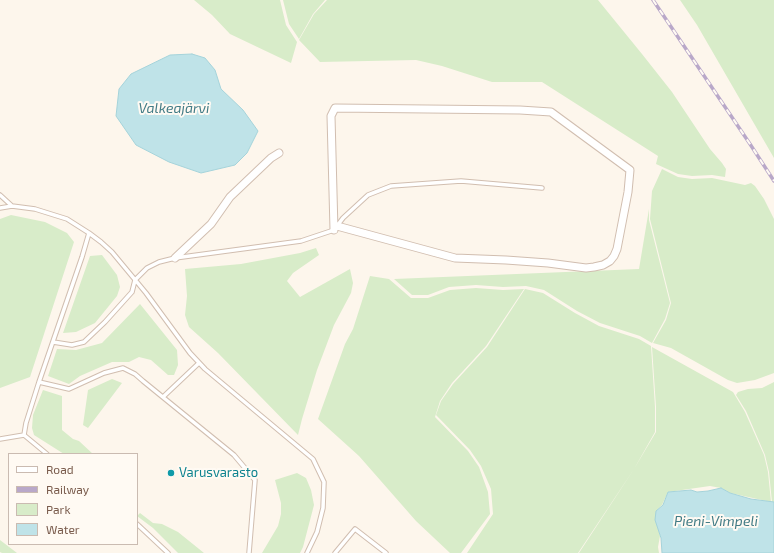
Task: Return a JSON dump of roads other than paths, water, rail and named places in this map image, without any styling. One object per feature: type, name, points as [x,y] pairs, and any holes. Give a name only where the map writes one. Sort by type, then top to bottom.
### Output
[{"type":"street","points":[[335,108],[520,110],[550,112],[630,170],[628,192],[617,249],[610,261],[594,267],[586,268],[548,263],[455,258],[335,228],[331,116],[335,108]]},
{"type":"street","points":[[175,258],[210,224],[230,197],[271,158],[279,153]]},
{"type":"lane","points":[[53,342],[72,345],[84,342],[105,322],[132,292],[135,280],[147,268],[159,262],[175,258],[301,241],[335,228],[343,218],[368,194],[391,186],[461,181],[542,188]]},
{"type":"lane","points":[[0,195],[12,206]]},
{"type":"lane","points":[[0,208],[12,206],[35,208],[67,219],[89,233],[112,252],[199,363],[302,448],[313,459],[324,482],[323,508],[317,532],[307,553]]},
{"type":"lane","points":[[24,435],[26,423],[39,382],[89,233]]},
{"type":"lane","points":[[163,397],[199,363]]},
{"type":"lane","points":[[39,382],[69,389],[104,373],[123,368],[136,374],[234,455],[255,480],[249,553]]},
{"type":"lane","points":[[0,439],[24,435],[46,453]]},
{"type":"lane","points":[[138,525],[168,553]]},
{"type":"lane","points":[[334,553],[355,528],[386,553]]},
{"type":"water","name":"Valkeajärvi","points":[[192,54],[205,58],[215,70],[221,89],[243,110],[258,131],[247,153],[235,165],[201,173],[169,162],[136,145],[116,116],[119,89],[131,74],[170,55]]},
{"type":"water","name":"Pieni-Vimpeli","points":[[721,488],[730,493],[751,499],[774,502],[774,553],[662,553],[661,538],[655,520],[656,511],[663,505],[668,492],[691,490],[697,492]]},
{"type":"railway","points":[[653,0],[774,181]]},
{"type":"place","name":"Varusvarasto","points":[[171,473]]}]
